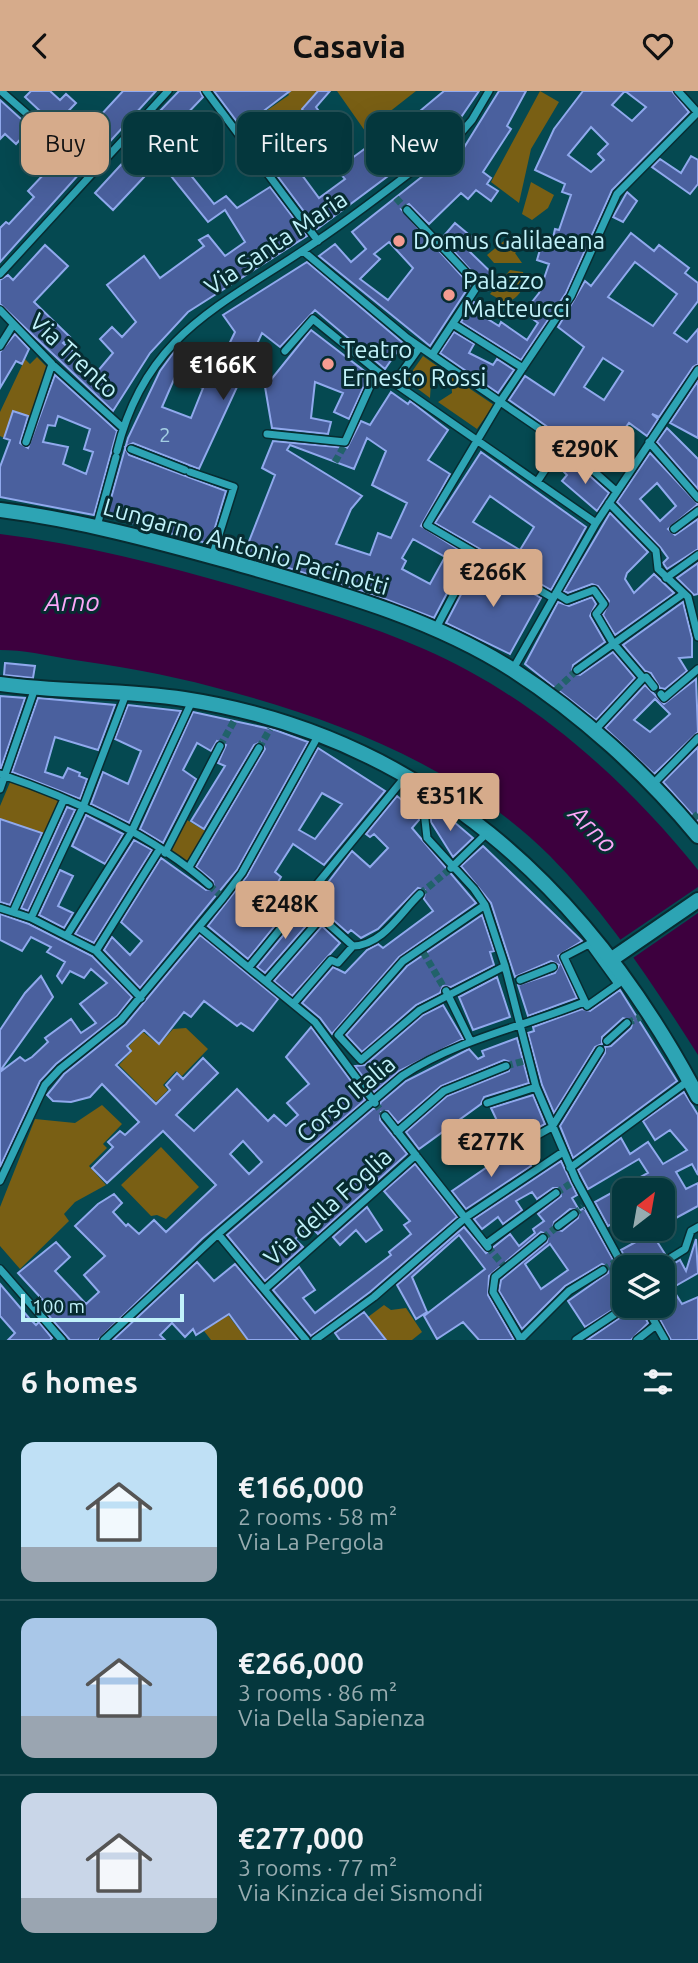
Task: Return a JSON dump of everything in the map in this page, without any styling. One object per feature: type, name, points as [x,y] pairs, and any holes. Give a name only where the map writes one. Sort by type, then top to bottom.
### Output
[{"type":"street","points":[[1,91],[25,112]]},
{"type":"street","points":[[109,155],[168,91]]},
{"type":"street","points":[[206,91],[318,241]]},
{"type":"street","name":"Via Santa Maria","points":[[97,526],[122,449],[123,428],[139,392],[172,342],[218,305],[318,241],[459,135],[472,120],[488,91]]},
{"type":"street","points":[[654,687],[613,643],[596,614],[604,604],[594,590],[567,600],[554,596],[427,525],[501,401],[571,296],[617,194],[698,113],[678,91]]},
{"type":"street","points":[[0,274],[90,175]]},
{"type":"street","points":[[388,189],[396,198]]},
{"type":"street","points":[[407,210],[478,285],[433,355]]},
{"type":"street","points":[[303,251],[408,338],[565,447],[617,491]]},
{"type":"street","name":"Via Trento","points":[[0,310],[51,364],[123,428]]},
{"type":"street","points":[[285,351],[313,320],[377,372],[596,523]]},
{"type":"street","points":[[453,324],[523,368]]},
{"type":"street","points":[[0,346],[13,325]]},
{"type":"street","points":[[394,383],[420,347]]},
{"type":"street","points":[[26,442],[51,364]]},
{"type":"street","points":[[512,670],[596,523],[698,370]]},
{"type":"street","points":[[267,434],[345,444],[377,372]]},
{"type":"street","points":[[650,441],[698,498]]},
{"type":"street","points":[[537,482],[565,447]]},
{"type":"street","points":[[122,449],[234,487],[212,557]]},
{"type":"street","points":[[609,503],[656,551],[658,569],[685,595],[698,636]]},
{"type":"street","name":"Lungarno Antonio Pacinotti","points":[[0,510],[97,526],[212,557],[437,626],[553,693],[691,821],[698,836]]},
{"type":"street","points":[[674,529],[698,510]]},
{"type":"street","points":[[437,626],[475,554]]},
{"type":"street","points":[[666,577],[698,555]]},
{"type":"street","points":[[577,670],[685,595],[698,593]]},
{"type":"street","points":[[663,696],[698,669]]},
{"type":"street","points":[[593,732],[643,678]]},
{"type":"street","points":[[0,684],[192,700],[236,716],[318,736],[409,778],[488,832],[561,897],[616,956],[645,1015],[698,1097]]},
{"type":"street","points":[[0,789],[35,687]]},
{"type":"street","points":[[31,918],[83,807],[126,694]]},
{"type":"street","points":[[67,935],[131,833],[192,700]]},
{"type":"street","points":[[0,1181],[45,1085],[60,1069],[121,1020],[242,873],[318,736]]},
{"type":"street","points":[[657,780],[698,738]]},
{"type":"street","points":[[96,951],[162,851],[220,746]]},
{"type":"street","points":[[189,867],[259,748]]},
{"type":"street","points":[[3,775],[83,807],[189,867],[209,884]]},
{"type":"street","points":[[409,778],[409,789],[423,802],[427,838],[485,905],[505,966],[515,983],[518,1026],[525,1061],[570,1168],[573,1182],[614,1255]]},
{"type":"street","points":[[249,967],[409,778]]},
{"type":"street","points":[[13,912],[64,799]]},
{"type":"street","points":[[451,868],[488,832]]},
{"type":"street","points":[[305,903],[353,946],[366,946],[391,926],[420,894]]},
{"type":"street","points":[[616,956],[698,900]]},
{"type":"street","points":[[485,905],[403,961],[338,1031],[338,1035],[359,1059],[363,1059],[420,1010],[447,992],[505,966]]},
{"type":"street","points":[[0,908],[31,918],[96,951],[141,998]]},
{"type":"street","points":[[267,980],[321,918]]},
{"type":"street","points":[[199,927],[315,1022],[374,1102]]},
{"type":"street","name":"Corso Italia","points":[[104,1340],[218,1234],[427,1060],[470,1040],[584,1002],[586,1006],[618,984],[589,944],[564,957],[560,965]]},
{"type":"street","points":[[294,1003],[331,960],[338,963],[353,946]]},
{"type":"street","points":[[515,983],[560,965],[584,1002]]},
{"type":"street","points":[[447,992],[470,1040]]},
{"type":"street","points":[[607,1041],[626,1023]]},
{"type":"street","points":[[510,1150],[552,1127],[600,1050]]},
{"type":"street","points":[[397,1132],[437,1095],[478,1075],[506,1066]]},
{"type":"street","points":[[570,1168],[689,1080]]},
{"type":"street","points":[[487,1103],[536,1087]]},
{"type":"street","points":[[385,1116],[487,1245],[556,1193]]},
{"type":"street","points":[[315,1340],[374,1297],[466,1217],[563,1152]]},
{"type":"street","name":"Via della Foglia","points":[[265,1289],[416,1155]]},
{"type":"street","points":[[558,1226],[574,1214]]},
{"type":"street","points":[[675,1255],[685,1249],[691,1231],[698,1227]]},
{"type":"street","points":[[218,1234],[306,1340]]},
{"type":"street","points":[[543,1238],[503,1266],[495,1277],[493,1292],[521,1340],[569,1291],[603,1270]]},
{"type":"street","points":[[0,1269],[62,1340]]},
{"type":"street","points":[[576,1340],[612,1316]]},
{"type":"street","points":[[652,1318],[665,1340]]},
{"type":"street","points":[[636,1340],[656,1325]]},
{"type":"shaded area","points":[[287,91],[330,91],[309,112],[266,111],[289,95]]},
{"type":"shaded area","points":[[337,91],[416,91],[389,112],[366,112],[365,131]]},
{"type":"shaded area","points":[[540,91],[559,102],[531,149],[519,203],[491,182]]},
{"type":"shaded area","points":[[531,182],[554,195],[548,208],[532,220],[522,214]]},
{"type":"shaded area","points":[[505,240],[518,250],[515,253],[522,263],[494,263],[487,255]]},
{"type":"shaded area","points":[[510,270],[523,272],[524,282],[518,295],[506,303],[490,294]]},
{"type":"shaded area","points":[[423,356],[447,373],[431,381],[430,398],[406,380]]},
{"type":"shaded area","points":[[37,357],[47,367],[32,418],[13,411],[4,438],[0,436],[0,412],[25,359],[30,364]]},
{"type":"shaded area","points":[[451,376],[494,405],[477,429],[438,402],[452,393]]},
{"type":"shaded area","points":[[11,780],[61,800],[46,835],[0,819],[0,806]]},
{"type":"shaded area","points":[[187,820],[207,832],[189,862],[170,851]]},
{"type":"shaded area","points":[[186,1028],[208,1049],[182,1076],[176,1071],[163,1085],[168,1090],[156,1102],[119,1065],[132,1051],[129,1046],[143,1032],[159,1045],[173,1029]]},
{"type":"shaded area","points":[[102,1105],[122,1124],[103,1144],[107,1148],[89,1166],[106,1185],[75,1202],[64,1214],[69,1221],[20,1269],[0,1246],[0,1207],[35,1119],[75,1123]]},
{"type":"shaded area","points":[[161,1147],[199,1187],[166,1219],[157,1215],[151,1216],[121,1185]]},
{"type":"shaded area","points":[[384,1305],[391,1310],[406,1308],[422,1332],[412,1340],[387,1340],[368,1317]]},
{"type":"shaded area","points":[[228,1315],[247,1340],[211,1340],[204,1331]]},
{"type":"water","name":"Arno","points":[[0,534],[62,543],[153,563],[357,623],[464,668],[539,716],[608,772],[670,836],[698,870],[698,1055],[629,952],[591,902],[550,856],[514,824],[435,771],[393,749],[305,714],[195,682],[34,653],[0,650]]},
{"type":"pier","points":[[698,887],[698,913],[630,960],[617,942]]},
{"type":"building","points":[[31,91],[50,91],[60,100],[66,94],[76,103],[67,112],[41,112],[25,97]]},
{"type":"building","points":[[123,91],[156,91],[137,112],[123,112],[123,127],[109,142],[109,112],[104,112]]},
{"type":"building","points":[[179,91],[200,91],[203,97],[189,112],[159,112]]},
{"type":"building","points":[[214,91],[290,91],[262,112],[237,112],[237,122]]},
{"type":"building","points":[[318,91],[330,91],[316,107],[320,112],[304,112],[302,109]]},
{"type":"building","points":[[444,91],[479,91],[463,114],[463,112],[419,112]]},
{"type":"building","points":[[499,91],[526,91],[507,126],[511,129],[483,172],[491,178],[487,184],[498,191],[491,201],[476,190],[468,199],[461,193],[429,224],[409,204],[401,209],[470,285],[430,346],[319,256],[335,244],[351,262],[366,249],[352,232],[424,175],[463,175],[463,149]],"holes":[[[389,242],[413,268],[388,300],[360,279],[380,259],[374,254]]]},
{"type":"building","points":[[583,91],[625,91],[672,91],[689,112],[612,190],[566,293],[521,360],[461,322],[474,302],[482,306],[478,313],[499,326],[501,322],[527,340],[538,323],[524,312],[539,293],[549,264],[537,260],[544,236],[553,238],[555,229],[559,230],[571,195],[562,192],[565,184],[535,170],[554,129]],"holes":[[[625,91],[646,107],[632,121],[612,105]],[[591,127],[608,144],[598,154],[604,160],[591,172],[568,155]]]},
{"type":"building","points":[[0,100],[21,119],[21,139],[16,144],[5,134],[0,139]]},
{"type":"building","points":[[366,148],[366,175],[389,175],[317,229],[277,175],[302,175],[319,198],[345,179],[342,175],[352,175],[352,158]]},
{"type":"building","points":[[691,156],[698,160],[698,184],[690,194],[652,167],[660,159],[681,173]]},
{"type":"building","points":[[123,163],[123,175],[146,175],[113,210],[95,193]]},
{"type":"building","points":[[43,175],[78,175],[0,262],[0,228],[6,222],[9,224],[34,197],[28,191]]},
{"type":"building","points":[[170,175],[191,175],[214,204],[226,196],[237,208],[270,187],[307,236],[188,312],[150,353],[113,411],[0,304],[0,280],[8,275],[13,280],[45,245],[68,266],[34,302],[70,337],[63,343],[97,372],[113,353],[100,339],[112,327],[122,337],[136,322],[107,285],[144,256],[160,278],[204,246],[199,240],[208,235],[225,256],[245,242],[225,210],[208,222]]},
{"type":"building","points":[[627,192],[637,201],[623,222],[613,217]]},
{"type":"building","points":[[455,223],[479,243],[470,252],[498,279],[488,290],[442,238]]},
{"type":"building","points":[[631,233],[654,251],[659,245],[689,268],[685,273],[698,283],[698,301],[674,333],[687,342],[698,329],[698,364],[693,367],[659,417],[652,414],[658,419],[647,436],[629,423],[597,466],[572,444],[509,400],[525,376],[554,395],[584,347],[558,327],[585,281],[591,286]],"holes":[[[635,262],[677,294],[653,326],[608,297]],[[603,358],[623,371],[604,400],[584,387]]]},
{"type":"building","points":[[307,262],[403,343],[385,369],[315,310],[280,347],[262,333],[199,469],[133,443],[126,447],[160,371],[174,352],[178,349],[219,365],[235,332],[223,315]],"holes":[[[175,377],[203,388],[191,418],[162,407]]]},
{"type":"building","points":[[311,330],[367,373],[364,386],[349,419],[334,412],[343,393],[315,382],[311,418],[331,422],[328,434],[272,428],[265,387]]},
{"type":"building","points":[[454,332],[474,344],[469,353],[493,365],[497,359],[514,370],[498,393],[440,353]]},
{"type":"building","points":[[15,334],[29,349],[22,364],[16,361],[0,388],[0,352]]},
{"type":"building","points":[[55,375],[117,431],[94,515],[0,497],[0,467],[10,440],[4,438],[13,411],[28,416],[20,443],[28,448]],"holes":[[[58,416],[90,429],[84,449],[93,452],[86,474],[63,464],[68,447],[43,442],[48,425],[55,426]]]},
{"type":"building","points":[[698,381],[698,438],[670,423]]},
{"type":"building","points":[[391,392],[408,404],[410,401],[448,430],[428,460],[450,474],[421,526],[467,555],[434,618],[380,597],[244,554],[275,475],[262,468],[273,441],[347,448],[361,421],[370,425]],"holes":[[[367,438],[386,451],[372,485],[407,503],[391,538],[378,533],[370,555],[336,544],[351,509],[362,496],[287,450],[290,445],[354,469]],[[413,539],[445,557],[430,584],[402,569],[406,561],[402,558]]]},
{"type":"building","points":[[667,428],[698,459],[698,489],[657,442]]},
{"type":"building","points":[[125,448],[129,455],[226,491],[210,544],[106,516]]},
{"type":"building","points":[[481,452],[586,527],[551,590],[435,523]],"holes":[[[490,496],[534,527],[520,550],[473,522]]]},
{"type":"building","points":[[650,453],[698,504],[668,529],[675,535],[698,519],[698,549],[667,569],[663,563],[668,558],[660,547],[617,502]],"holes":[[[657,483],[676,506],[660,521],[640,499]]]},
{"type":"building","points":[[573,461],[609,493],[597,511],[562,481],[567,475],[564,472]]},
{"type":"building","points":[[610,513],[648,552],[627,573],[625,579],[634,593],[654,574],[674,593],[615,635],[603,615],[609,601],[598,586],[592,584],[568,593],[564,591]]},
{"type":"building","points":[[478,562],[541,598],[510,654],[446,623]]},
{"type":"building","points":[[698,563],[698,594],[694,595],[677,578]]},
{"type":"building","points":[[592,597],[596,604],[590,616],[605,642],[573,665],[572,673],[580,675],[613,652],[635,678],[596,720],[525,664],[558,602],[569,606]]},
{"type":"building","points":[[683,602],[692,638],[692,657],[679,658],[687,671],[665,689],[660,688],[651,673],[645,671],[623,645]]},
{"type":"building","points":[[5,663],[35,666],[33,678],[4,675]]},
{"type":"building","points":[[696,679],[698,732],[654,774],[605,728],[645,685],[664,704]],"holes":[[[655,699],[670,714],[650,732],[634,720]]]},
{"type":"building","points":[[0,696],[25,698],[1,768],[0,768]]},
{"type":"building","points":[[38,698],[115,705],[98,750],[55,737],[45,772],[63,778],[68,768],[80,773],[79,776],[87,779],[80,799],[12,772]]},
{"type":"building","points":[[128,705],[181,711],[129,823],[91,804],[103,772],[128,784],[141,751],[115,739]]},
{"type":"building","points":[[193,712],[275,730],[308,742],[237,870],[140,988],[104,950],[112,937],[130,955],[142,941],[121,922],[161,858],[206,890],[214,888],[213,881],[196,867],[265,749],[261,742],[254,745],[204,829],[191,821],[225,766],[218,763],[226,745],[217,741],[211,751],[197,743],[183,770],[196,779],[163,843],[140,829]]},
{"type":"building","points":[[698,747],[698,821],[663,782]]},
{"type":"building","points":[[318,748],[385,791],[324,865],[293,844],[275,872],[281,877],[278,882],[298,898],[289,908],[270,893],[258,912],[274,927],[248,959],[208,926],[247,876]],"holes":[[[322,793],[342,804],[315,839],[299,830]]]},
{"type":"building","points":[[397,796],[418,813],[419,820],[412,828],[476,903],[399,957],[332,1034],[320,1018],[302,1003],[333,967],[345,973],[367,950],[378,944],[383,948],[433,911],[424,899],[425,890],[418,888],[378,929],[361,938],[351,930],[348,933],[313,902],[352,851],[370,867],[388,848],[374,834],[370,837],[366,834]]},
{"type":"building","points":[[67,807],[75,810],[28,911],[21,908]]},
{"type":"building","points":[[440,810],[473,838],[453,857],[431,822],[431,815]]},
{"type":"building","points":[[86,815],[123,834],[105,864],[72,846]]},
{"type":"building","points":[[0,819],[42,833],[10,905],[0,902]]},
{"type":"building","points":[[134,840],[152,850],[94,943],[75,934]]},
{"type":"building","points":[[483,846],[582,941],[558,956],[577,998],[528,1016],[518,985],[555,973],[559,965],[551,961],[515,977],[491,903],[461,866]]},
{"type":"building","points":[[60,870],[73,876],[58,906],[73,913],[64,928],[39,915]]},
{"type":"building","points":[[304,910],[313,918],[265,973],[257,967]]},
{"type":"building","points":[[0,914],[29,924],[92,956],[132,997],[117,1016],[56,1064],[40,1081],[0,1167],[0,1072],[20,1057],[25,1061],[32,1057],[48,1042],[45,1038],[71,1019],[81,1033],[96,1023],[80,1004],[107,983],[91,969],[84,978],[70,971],[62,983],[57,976],[65,962],[47,952],[51,947],[31,937],[22,951],[0,940]]},
{"type":"building","points":[[482,915],[494,951],[490,952],[494,965],[451,987],[443,986],[440,993],[416,1005],[362,1052],[346,1035],[407,966]]},
{"type":"building","points":[[322,926],[340,943],[292,996],[274,981]]},
{"type":"building","points":[[200,935],[278,999],[253,1031],[241,1023],[237,1026],[204,1001],[191,1017],[184,1012],[159,1044],[144,1030],[127,1046],[131,1051],[116,1065],[156,1104],[170,1090],[166,1085],[177,1073],[183,1079],[203,1058],[218,1073],[176,1115],[194,1131],[237,1089],[268,1121],[274,1115],[286,1126],[298,1115],[287,1103],[309,1084],[286,1057],[311,1027],[365,1100],[202,1239],[98,1340],[70,1340],[47,1314],[52,1310],[18,1273],[56,1242],[70,1257],[55,1271],[86,1304],[99,1292],[84,1275],[105,1256],[75,1226],[98,1204],[114,1194],[122,1203],[113,1212],[126,1226],[128,1224],[139,1234],[154,1220],[166,1232],[216,1185],[163,1131],[107,1183],[92,1168],[113,1147],[108,1142],[120,1131],[125,1135],[139,1122],[102,1084],[90,1097],[71,1102],[53,1101],[47,1095],[64,1074],[126,1024]],"holes":[[[243,1141],[262,1162],[249,1174],[230,1154]]]},
{"type":"building","points":[[41,976],[53,997],[0,1071],[0,1030],[25,993]]},
{"type":"building","points":[[497,977],[510,1017],[473,1030],[459,997]]},
{"type":"building","points":[[620,990],[677,1081],[573,1158],[560,1126],[605,1053],[605,1047],[611,1046],[631,1028],[633,1021],[623,1018],[602,1037],[602,1044],[595,1047],[554,1113],[542,1085],[528,1033],[534,1031],[533,1027],[582,1009],[590,1011]]},
{"type":"building","points":[[443,1005],[463,1039],[399,1071],[374,1092],[355,1066],[365,1065],[423,1015]]},
{"type":"building","points":[[517,1038],[529,1083],[484,1097],[481,1104],[419,1149],[406,1132],[447,1096],[509,1071],[510,1062],[504,1060],[441,1086],[398,1123],[388,1111],[381,1112],[380,1120],[407,1154],[318,1234],[311,1227],[307,1228],[295,1239],[303,1247],[265,1281],[227,1235],[373,1109],[379,1107],[381,1102],[406,1081],[469,1049],[478,1059],[484,1056],[482,1051]]},
{"type":"building","points":[[684,1092],[698,1115],[698,1175],[692,1164],[676,1172],[686,1189],[698,1183],[698,1206],[676,1218],[676,1178],[639,1178],[648,1173],[639,1159],[588,1189],[578,1170],[621,1138],[630,1154],[648,1142],[663,1164],[687,1150],[670,1130],[655,1140],[643,1121]]},
{"type":"building","points":[[533,1095],[545,1124],[508,1144],[491,1108]]},
{"type":"building","points":[[522,1151],[531,1166],[466,1209],[452,1191],[502,1157]]},
{"type":"building","points":[[561,1161],[577,1195],[572,1198],[579,1210],[570,1209],[554,1222],[553,1229],[562,1231],[578,1218],[579,1211],[584,1208],[612,1258],[612,1310],[585,1327],[568,1301],[608,1273],[608,1267],[602,1264],[565,1286],[522,1329],[499,1291],[501,1280],[547,1242],[548,1235],[541,1232],[489,1276],[488,1295],[514,1340],[479,1340],[463,1322],[437,1339],[424,1316],[485,1269],[459,1235],[412,1277],[427,1312],[416,1319],[397,1285],[464,1227],[486,1253],[510,1234],[519,1246],[535,1233],[533,1229],[544,1221],[538,1214],[561,1196],[559,1188],[553,1188],[537,1199],[532,1192],[516,1201],[522,1210],[503,1224],[498,1217],[482,1229],[474,1219]],"holes":[[[550,1244],[568,1270],[541,1289],[525,1264]]]},
{"type":"building","points":[[415,1164],[457,1217],[370,1292],[311,1336],[273,1290],[299,1267],[315,1290],[303,1298],[315,1313],[391,1255],[389,1252],[411,1234],[404,1225],[410,1221],[384,1191]]},
{"type":"building","points":[[612,1193],[612,1224],[608,1226],[595,1202]]},
{"type":"building","points":[[367,1207],[382,1230],[366,1242],[356,1230],[340,1245],[333,1237]]},
{"type":"building","points":[[696,1239],[698,1273],[675,1286],[675,1263],[680,1260],[686,1271]]},
{"type":"building","points":[[638,1241],[657,1241],[665,1254],[624,1255],[621,1250]]},
{"type":"building","points":[[197,1262],[214,1281],[235,1264],[298,1340],[248,1340],[229,1314],[196,1335],[193,1329],[185,1337],[172,1323],[160,1335],[165,1340],[113,1340]]},
{"type":"building","points":[[0,1284],[36,1325],[39,1322],[52,1338],[50,1340],[8,1340],[15,1333],[0,1316]]},
{"type":"building","points":[[675,1293],[682,1304],[698,1297],[698,1340],[671,1340],[659,1318],[675,1318]]},
{"type":"building","points":[[364,1312],[386,1340],[340,1340],[335,1333]]},
{"type":"building","points":[[620,1318],[646,1318],[648,1323],[631,1340],[587,1340]]},
{"type":"tunnel","points":[[396,198],[407,210]]},
{"type":"tunnel","points":[[335,462],[344,446]]},
{"type":"tunnel","points":[[556,690],[577,670]]},
{"type":"tunnel","points":[[220,746],[234,721]]},
{"type":"tunnel","points":[[259,748],[270,729]]},
{"type":"tunnel","points":[[694,818],[698,814]]},
{"type":"tunnel","points":[[420,894],[449,870]]},
{"type":"tunnel","points":[[209,885],[220,895]]},
{"type":"tunnel","points":[[423,952],[446,991]]},
{"type":"tunnel","points":[[627,1023],[641,1017]]},
{"type":"tunnel","points":[[506,1066],[524,1061]]},
{"type":"tunnel","points":[[375,1103],[385,1116]]},
{"type":"tunnel","points":[[556,1193],[570,1184]]},
{"type":"tunnel","points":[[574,1214],[583,1207]]},
{"type":"tunnel","points":[[543,1238],[558,1226]]},
{"type":"tunnel","points":[[488,1247],[503,1265]]},
{"type":"tunnel","points":[[603,1270],[612,1264]]},
{"type":"place","name":"Domus Galilaeana","points":[[399,241]]},
{"type":"place","name":"Palazzo Matteucci","points":[[449,295]]},
{"type":"place","name":"Teatro Ernesto Rossi","points":[[328,364]]}]
